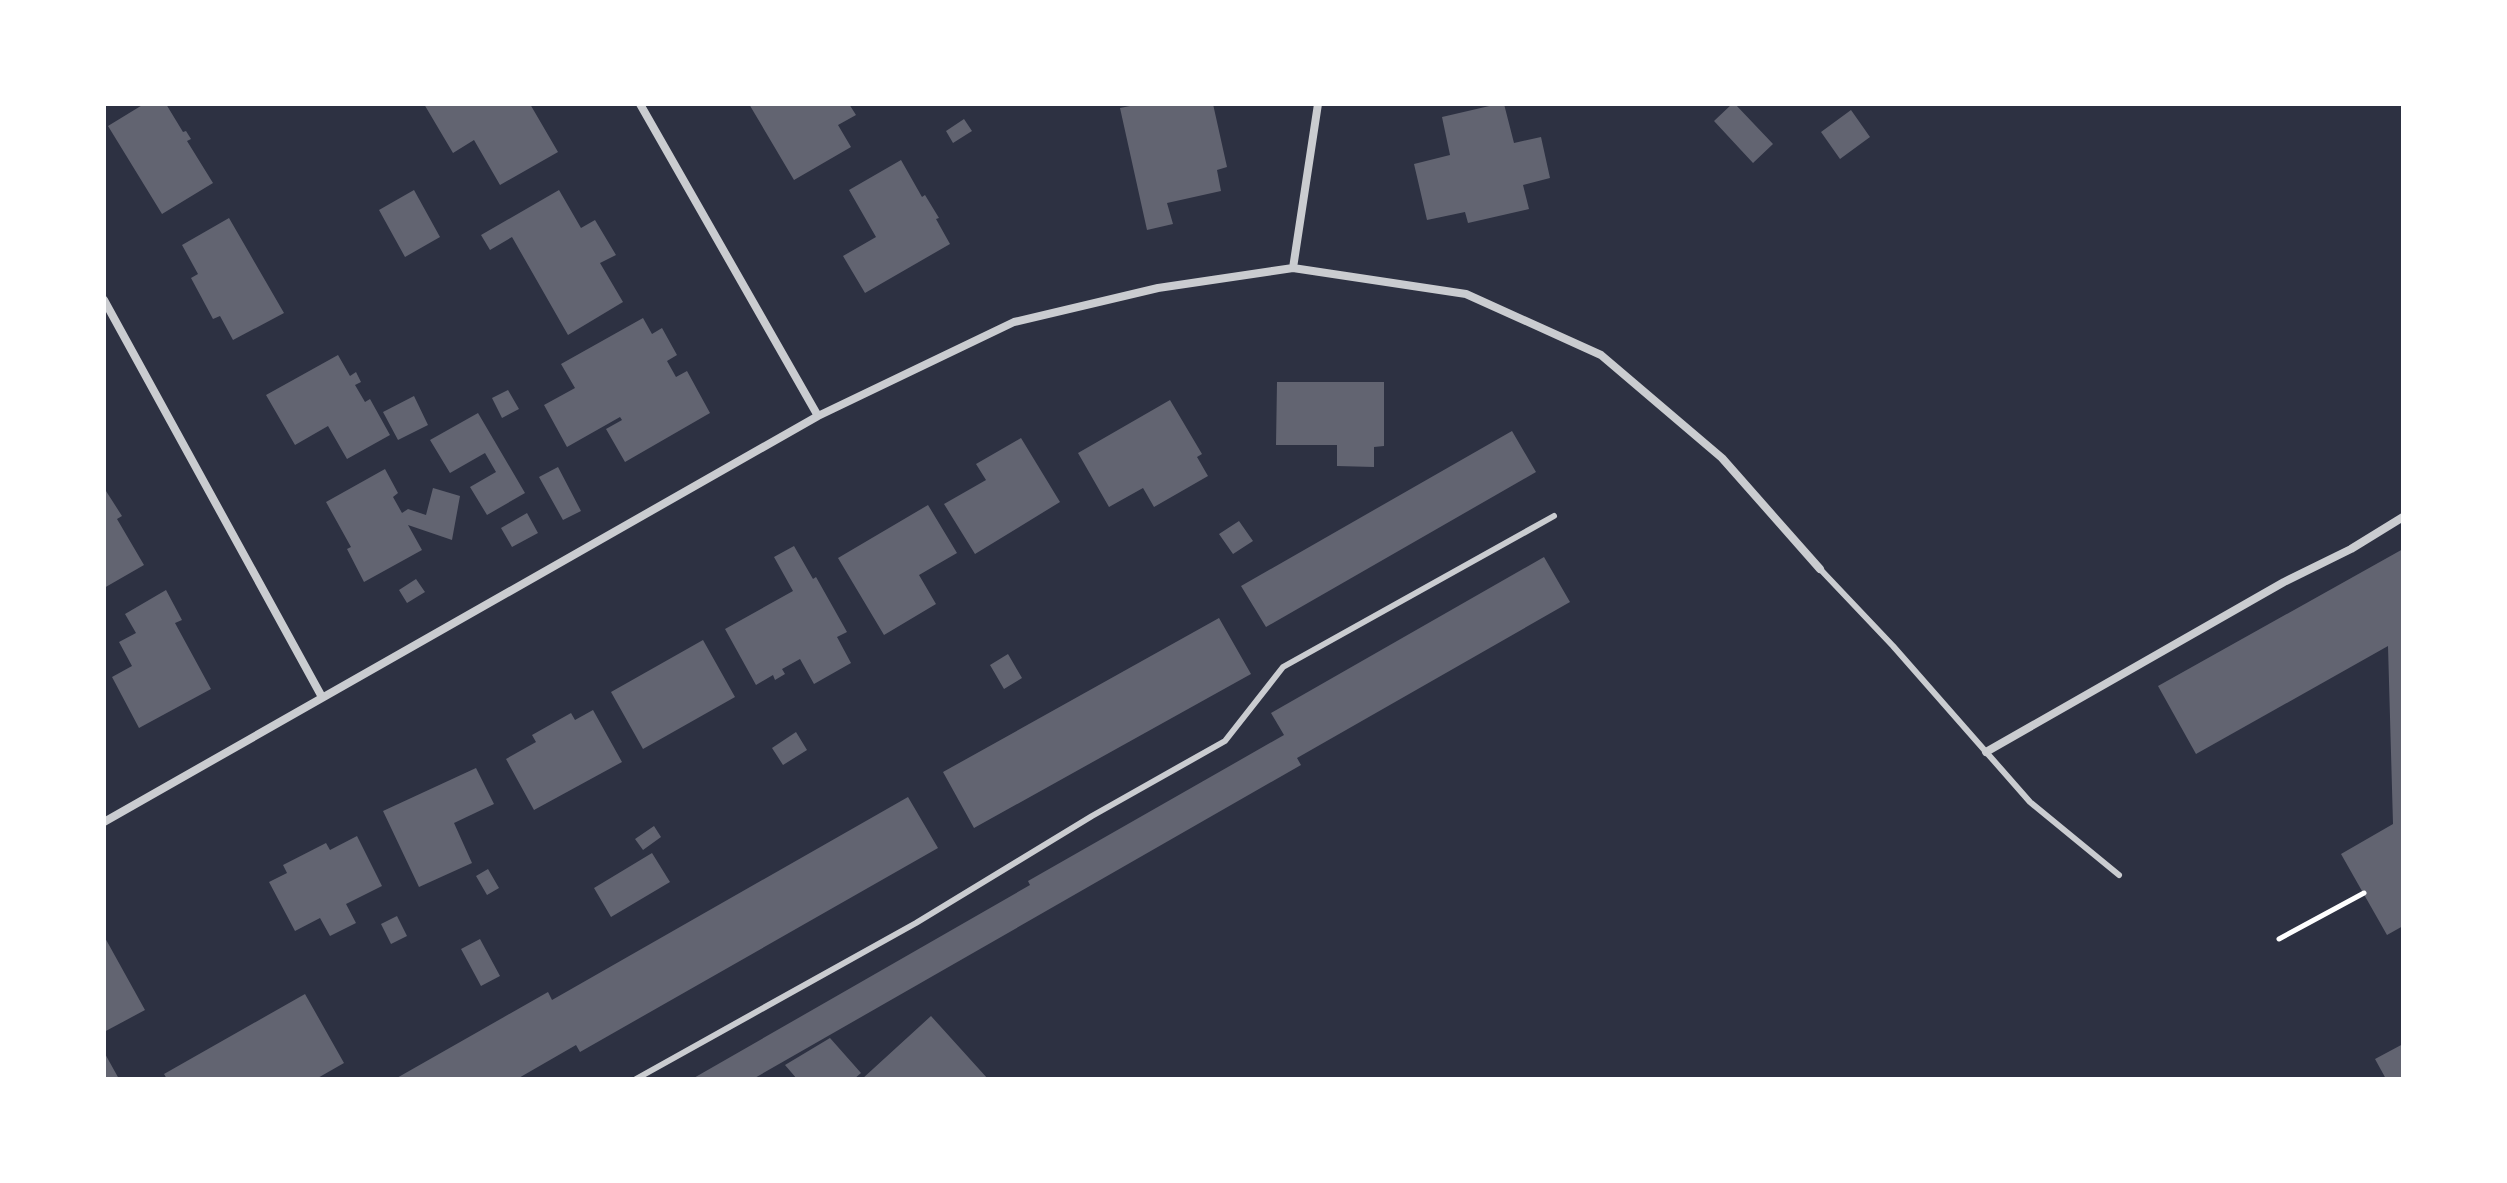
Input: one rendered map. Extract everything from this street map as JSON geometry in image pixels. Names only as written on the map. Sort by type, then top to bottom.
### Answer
[{"type":"street","points":[[640,104],[818,416]]},
{"type":"street","points":[[1293,268],[1318,104]]},
{"type":"street","points":[[104,822],[818,416],[1014,322],[1158,288],[1293,268],[1466,294],[1601,355],[1722,458],[1820,569]]},
{"type":"street","points":[[104,300],[322,697]]},
{"type":"street","points":[[1986,752],[2403,517]]},
{"type":"lane","points":[[636,1079],[916,923],[1092,816],[1225,741],[1283,667],[1554,516]]},
{"type":"lane","points":[[1820,569],[1893,646],[2030,802],[2119,875]]},
{"type":"path","points":[[2279,939],[2364,893]]},
{"type":"building","points":[[144,104],[166,104],[183,132],[186,131],[191,139],[187,141],[213,183],[162,214],[108,126]]},
{"type":"building","points":[[424,104],[530,104],[558,152],[500,185],[474,140],[453,153]]},
{"type":"building","points":[[749,104],[849,104],[856,115],[838,125],[851,147],[794,180]]},
{"type":"building","points":[[1140,104],[1213,104],[1227,167],[1217,170],[1221,191],[1167,203],[1173,224],[1147,230],[1120,108]]},
{"type":"building","points":[[1504,104],[1514,143],[1541,137],[1550,178],[1523,185],[1529,209],[1468,223],[1465,212],[1427,220],[1414,164],[1450,155],[1442,117]]},
{"type":"building","points":[[1732,104],[1773,144],[1753,163],[1714,121]]},
{"type":"building","points":[[1851,110],[1870,137],[1840,159],[1821,132]]},
{"type":"building","points":[[964,119],[972,131],[953,143],[946,131]]},
{"type":"building","points":[[901,160],[922,197],[925,195],[939,218],[936,219],[950,244],[865,293],[843,256],[876,237],[849,190]]},
{"type":"building","points":[[414,190],[440,237],[405,257],[379,210]]},
{"type":"building","points":[[559,190],[581,228],[595,220],[616,255],[600,263],[623,302],[568,335],[512,237],[490,250],[481,235]]},
{"type":"building","points":[[229,218],[284,313],[233,340],[220,316],[213,319],[191,278],[198,274],[182,245]]},
{"type":"building","points":[[643,318],[652,334],[662,328],[677,355],[667,361],[676,377],[687,371],[710,413],[625,462],[606,429],[622,420],[620,417],[567,447],[544,405],[575,388],[561,364]]},
{"type":"building","points":[[338,355],[350,376],[356,372],[361,382],[355,385],[365,402],[370,399],[390,435],[347,459],[328,426],[295,445],[266,395]]},
{"type":"building","points":[[1277,382],[1384,382],[1384,446],[1374,447],[1374,467],[1337,466],[1337,445],[1276,445]]},
{"type":"building","points":[[508,390],[519,409],[502,418],[492,398]]},
{"type":"building","points":[[414,396],[428,425],[398,440],[383,412]]},
{"type":"building","points":[[1170,400],[1202,454],[1197,457],[1208,476],[1154,507],[1143,488],[1109,507],[1078,453]]},
{"type":"building","points":[[478,413],[525,493],[487,515],[470,487],[496,472],[485,453],[450,473],[430,440]]},
{"type":"building","points":[[1512,431],[1536,472],[1266,627],[1241,586]]},
{"type":"building","points":[[1021,438],[1060,502],[975,554],[944,504],[986,480],[976,464]]},
{"type":"building","points":[[558,467],[581,511],[563,520],[539,477]]},
{"type":"building","points":[[385,469],[398,493],[393,497],[402,513],[408,509],[426,515],[433,488],[460,496],[452,540],[408,525],[422,550],[364,582],[347,549],[351,547],[326,502]]},
{"type":"building","points":[[104,492],[122,516],[117,519],[144,565],[104,588]]},
{"type":"building","points":[[928,505],[957,553],[919,575],[936,604],[884,635],[838,558]]},
{"type":"building","points":[[527,513],[538,533],[512,547],[501,528]]},
{"type":"building","points":[[1239,521],[1253,541],[1233,554],[1219,534]]},
{"type":"building","points":[[794,546],[813,579],[816,577],[847,632],[837,637],[851,663],[814,684],[800,659],[782,669],[785,674],[775,680],[773,675],[756,685],[725,629],[793,591],[774,557]]},
{"type":"building","points":[[2403,549],[2403,926],[2387,935],[2341,854],[2393,824],[2388,646],[2196,754],[2158,686]]},
{"type":"building","points":[[1544,557],[1570,602],[1297,758],[1301,765],[753,1079],[692,1079],[1284,735],[1271,713]]},
{"type":"building","points":[[416,579],[425,592],[407,603],[399,590]]},
{"type":"building","points":[[166,590],[182,620],[175,623],[211,689],[139,728],[112,677],[132,666],[119,642],[136,633],[125,614]]},
{"type":"building","points":[[1219,618],[1251,674],[974,828],[943,772]]},
{"type":"building","points":[[703,640],[735,697],[643,749],[611,692]]},
{"type":"building","points":[[1008,654],[1022,678],[1004,689],[990,665]]},
{"type":"building","points":[[593,710],[622,762],[534,810],[506,759],[536,742],[532,735],[571,713],[575,720]]},
{"type":"building","points":[[796,732],[807,750],[783,765],[772,748]]},
{"type":"building","points":[[476,768],[494,804],[454,823],[472,863],[419,887],[383,811]]},
{"type":"building","points":[[908,797],[938,848],[580,1052],[576,1045],[517,1079],[395,1079],[548,992],[552,1000]]},
{"type":"building","points":[[654,826],[661,837],[643,850],[635,839]]},
{"type":"building","points":[[357,836],[382,886],[346,904],[356,923],[330,936],[320,918],[295,931],[269,882],[287,873],[283,865],[326,843],[330,850]]},
{"type":"building","points":[[652,853],[670,882],[611,917],[594,888]]},
{"type":"building","points":[[488,869],[499,888],[487,895],[476,876]]},
{"type":"building","points":[[397,916],[407,936],[391,944],[381,924]]},
{"type":"building","points":[[104,936],[145,1010],[104,1032]]},
{"type":"building","points":[[480,939],[500,976],[481,986],[461,949]]},
{"type":"building","points":[[305,994],[344,1063],[316,1079],[167,1079],[164,1074]]},
{"type":"building","points":[[931,1016],[988,1079],[862,1079]]},
{"type":"building","points":[[830,1038],[861,1073],[854,1079],[797,1079],[785,1065]]},
{"type":"building","points":[[2403,1044],[2403,1079],[2386,1079],[2375,1059]]},
{"type":"building","points":[[104,1052],[119,1079],[104,1079]]}]
